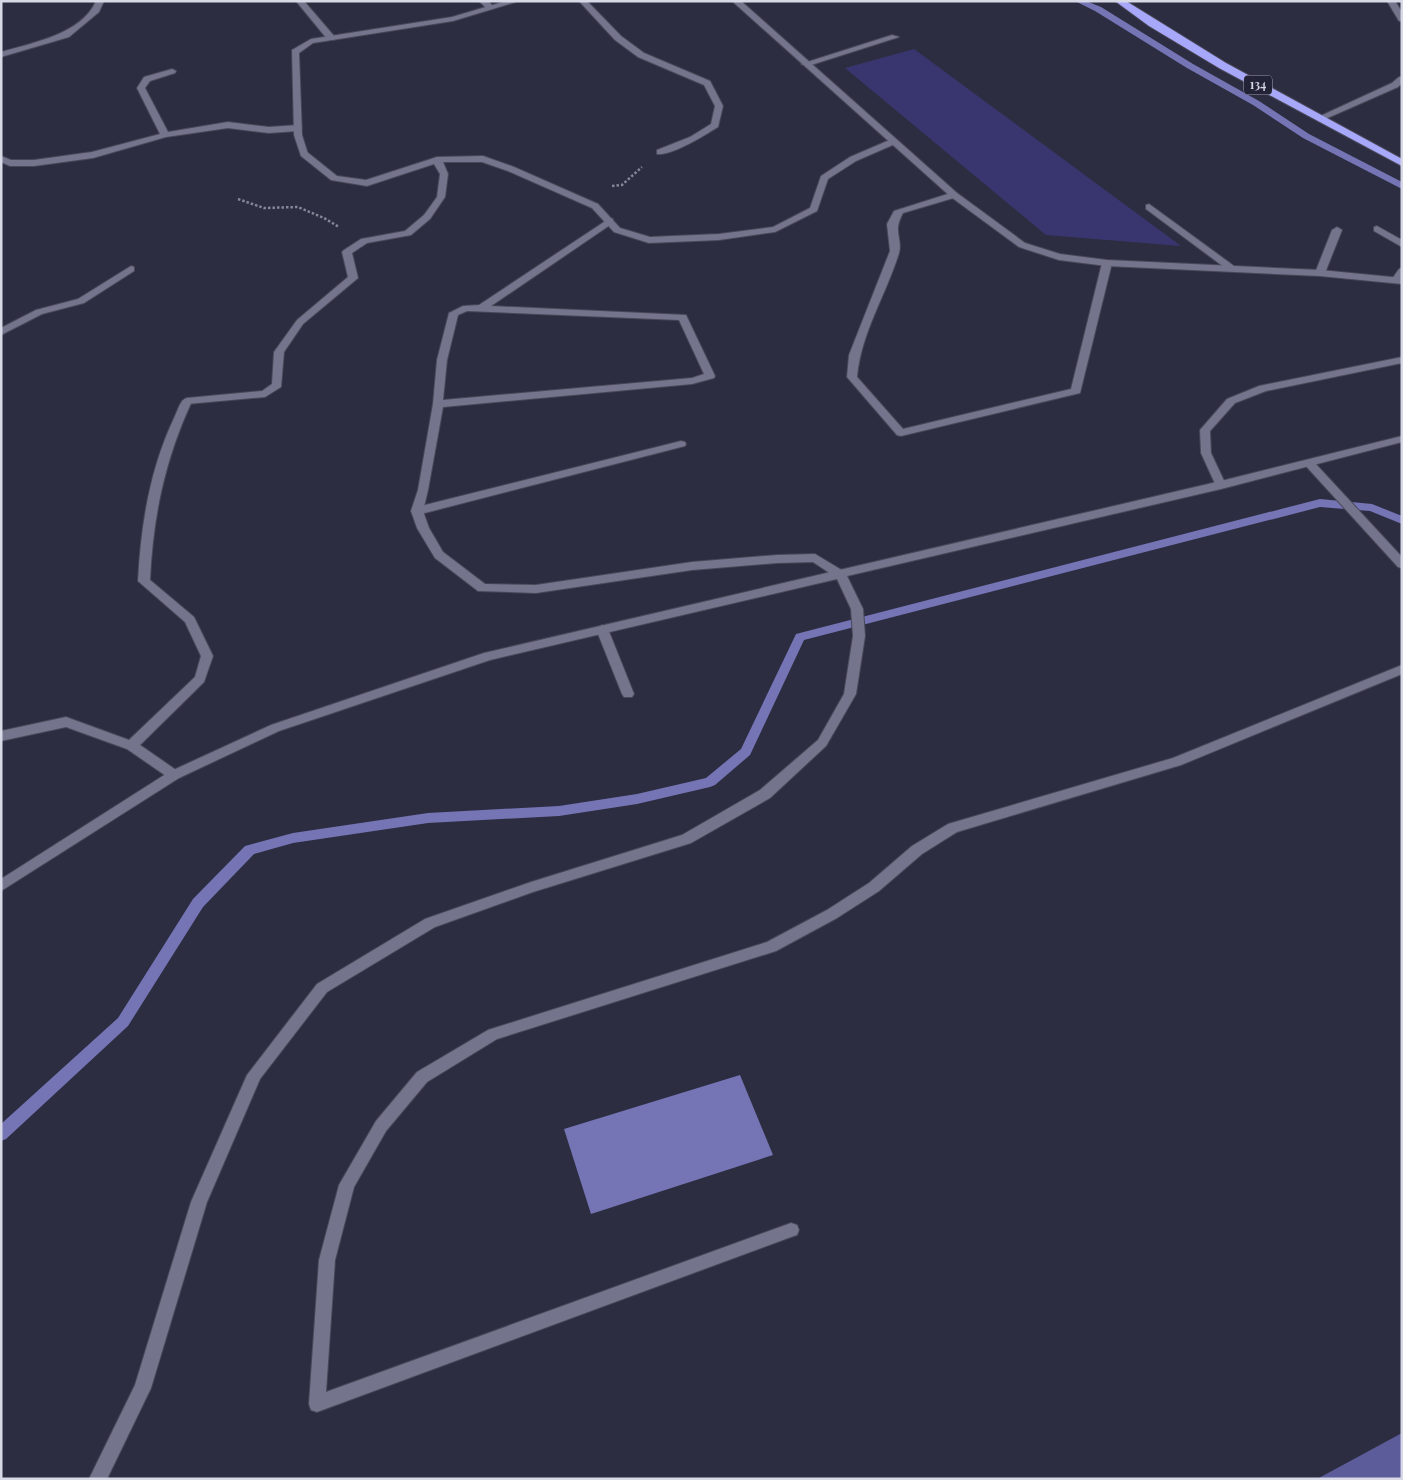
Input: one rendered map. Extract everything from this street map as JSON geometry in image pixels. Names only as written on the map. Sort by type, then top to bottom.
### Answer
[{"type":"highway","name":"134","points":[[1119,1],[1149,22],[1253,83],[1402,163]]},
{"type":"street","points":[[1,54],[66,35],[96,10],[100,1]]},
{"type":"street","points":[[300,1],[330,38]]},
{"type":"street","points":[[483,1],[491,8]]},
{"type":"street","points":[[515,1],[453,19],[311,42],[295,52],[298,135],[304,154],[334,178],[367,183],[437,160],[483,160],[511,169],[595,206],[617,230],[650,240],[719,237],[774,229],[814,209],[824,178],[853,159],[892,142]]},
{"type":"street","points":[[583,1],[618,38],[641,55],[707,83],[719,106],[715,124],[693,139],[660,152]]},
{"type":"street","points":[[736,1],[892,142],[954,195],[1022,245],[1059,257],[1107,263],[1400,277]]},
{"type":"street","points":[[1391,1],[1402,19]]},
{"type":"street","points":[[805,64],[895,37]]},
{"type":"street","points":[[165,135],[141,88],[147,79],[172,71]]},
{"type":"street","points":[[1320,118],[1395,86],[1402,79]]},
{"type":"street","points":[[1,159],[10,163],[34,163],[93,155],[165,135],[228,125],[269,130],[298,128]]},
{"type":"street","points":[[130,746],[200,679],[206,656],[190,620],[144,581],[146,540],[156,479],[171,432],[187,401],[265,394],[277,385],[279,352],[300,322],[353,278],[347,252],[364,241],[408,233],[427,217],[441,197],[444,174],[437,160]]},
{"type":"street","points":[[954,195],[899,211],[892,224],[895,251],[854,356],[852,377],[901,433],[1076,391],[1107,263]]},
{"type":"street","points":[[1150,206],[1232,268]]},
{"type":"street","points":[[481,308],[610,221]]},
{"type":"street","points":[[1377,229],[1402,244]]},
{"type":"street","points":[[1320,273],[1337,230]]},
{"type":"street","points":[[1,332],[39,312],[81,301],[131,269]]},
{"type":"street","points":[[98,1479],[143,1388],[199,1202],[254,1075],[322,988],[430,923],[531,887],[686,839],[766,794],[822,743],[850,694],[859,636],[857,609],[841,575],[815,558],[692,566],[536,589],[482,588],[439,555],[423,528],[417,511],[423,490],[438,404],[442,360],[454,313],[466,308],[481,308],[683,317],[710,376],[692,381],[438,404]]},
{"type":"street","points":[[1221,486],[1206,453],[1205,430],[1231,401],[1263,388],[1402,360]]},
{"type":"street","points":[[1,886],[174,775],[275,728],[488,656],[1221,486],[1402,439]]},
{"type":"street","points":[[417,511],[681,444]]},
{"type":"street","points":[[1309,463],[1402,564]]},
{"type":"street","points":[[602,630],[628,694]]},
{"type":"street","points":[[791,1230],[316,1404],[327,1260],[347,1185],[381,1126],[422,1077],[493,1034],[771,947],[832,914],[874,887],[917,850],[953,828],[1177,762],[1402,669]]},
{"type":"street","points":[[1,736],[66,722],[130,746],[174,775]]},
{"type":"path","points":[[238,199],[264,208],[298,207],[324,218],[364,241]]},
{"type":"shaded area","points":[[914,49],[1181,246],[1046,235],[845,68]]},
{"type":"shaded area","points":[[1402,1433],[1402,1479],[1317,1479]]},
{"type":"water","points":[[740,1075],[773,1155],[591,1214],[564,1129]]},
{"type":"waterway","points":[[1079,1],[1098,9],[1190,66],[1256,103],[1306,136],[1402,186]]},
{"type":"waterway","points":[[1,1134],[123,1022],[198,903],[250,850],[293,838],[428,818],[559,811],[637,799],[710,782],[746,752],[800,637],[1320,503],[1372,508],[1402,520]]}]
